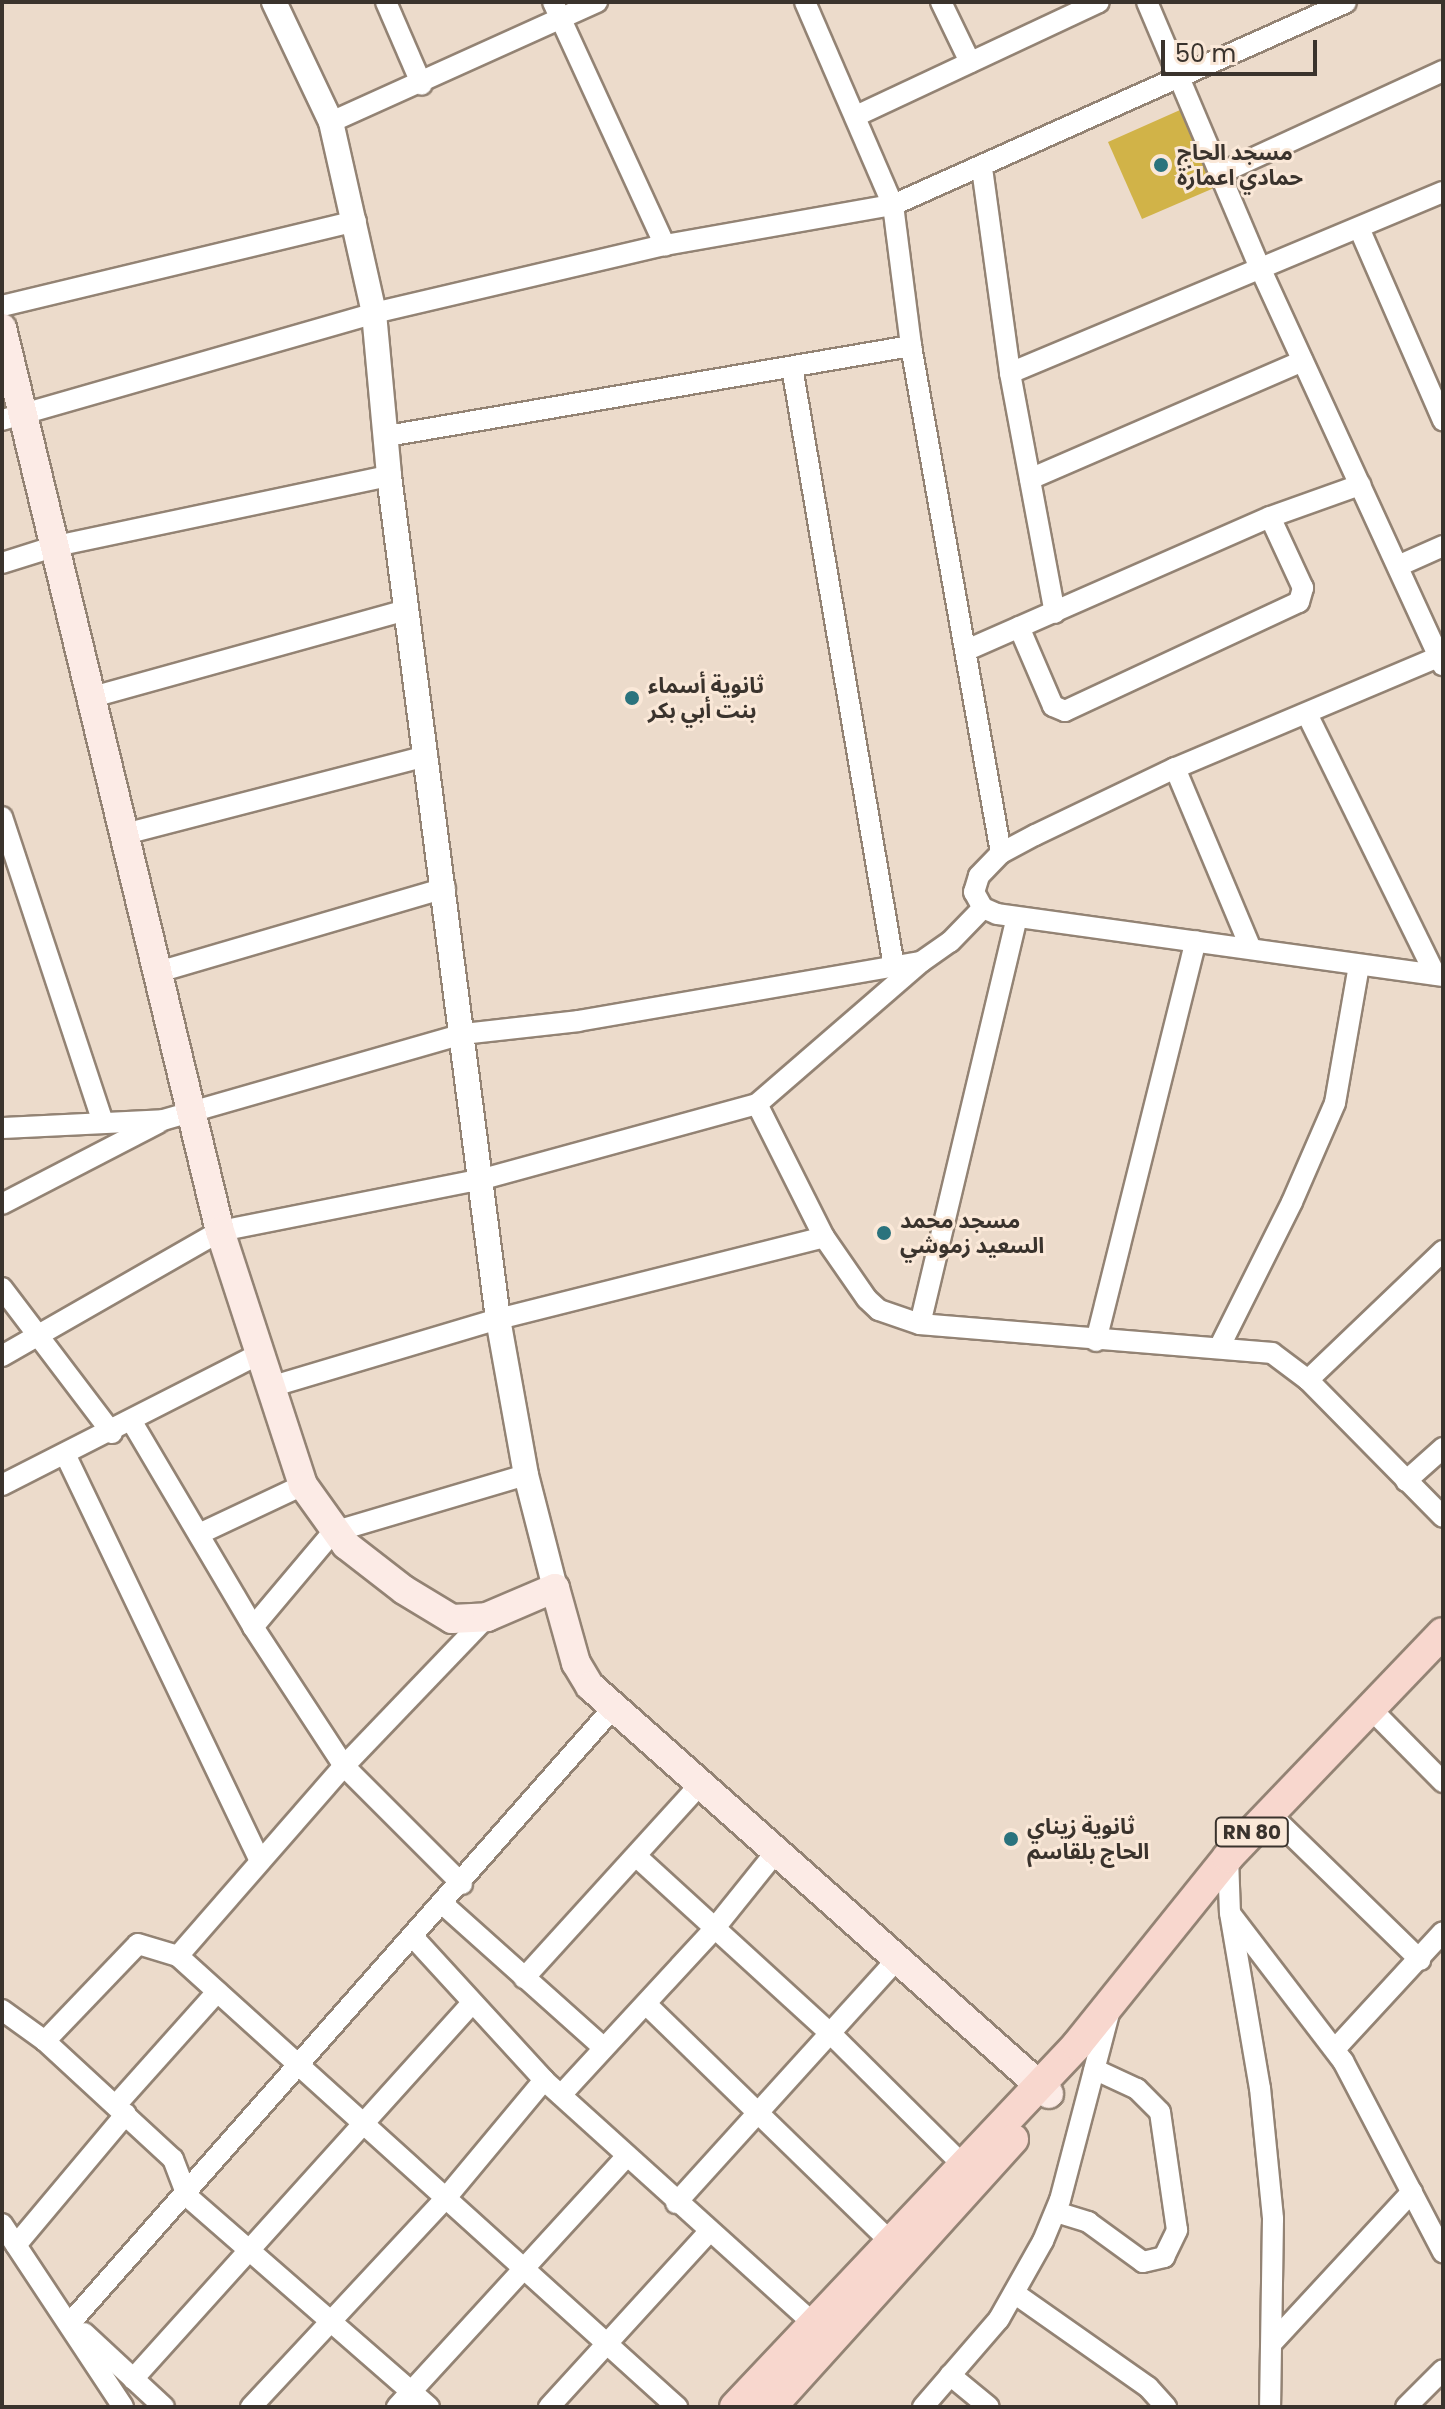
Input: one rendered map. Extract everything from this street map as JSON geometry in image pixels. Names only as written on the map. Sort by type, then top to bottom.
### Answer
[{"type":"main road","points":[[2,328],[12,417],[56,546],[121,835],[158,972],[220,1231],[257,1355],[303,1485],[333,1532],[435,1611],[452,1619],[487,1617],[555,1588],[576,1663],[613,1708],[1043,2089]]},
{"type":"main road","name":"RN 80","points":[[735,2407],[962,2164],[1043,2089],[1086,2057],[1113,1998],[1228,1857],[1368,1706],[1443,1633]]},
{"type":"main road","name":"RN 80","points":[[771,2407],[1043,2089]]},
{"type":"street","points":[[274,2],[331,122],[356,221],[374,313],[389,476],[483,1179],[498,1319],[526,1475],[555,1588]]},
{"type":"street","points":[[386,2],[422,85]]},
{"type":"street","points":[[331,122],[422,85],[557,11],[597,2]]},
{"type":"street","points":[[805,2],[893,205],[911,346],[1001,853]]},
{"type":"street","points":[[941,2],[970,62]]},
{"type":"street","points":[[856,116],[1099,2]]},
{"type":"street","points":[[983,908],[975,886],[1001,853],[1175,768],[1442,659],[1261,270],[1147,2]]},
{"type":"street","points":[[12,417],[374,313],[665,245],[893,205],[1179,81],[1346,2]]},
{"type":"street","points":[[557,11],[665,245]]},
{"type":"street","points":[[1219,174],[1443,71]]},
{"type":"street","points":[[982,168],[1010,373],[1055,613]]},
{"type":"street","points":[[1010,373],[1443,192]]},
{"type":"street","points":[[2,306],[356,221]]},
{"type":"street","points":[[1359,228],[1443,420]]},
{"type":"street","points":[[387,436],[911,346]]},
{"type":"street","points":[[1030,479],[1303,361]]},
{"type":"street","points":[[792,367],[894,967]]},
{"type":"street","points":[[2,563],[56,546],[389,476]]},
{"type":"street","points":[[967,650],[1270,517],[1360,485]]},
{"type":"street","points":[[1019,627],[1053,706],[1065,711],[1299,602],[1303,588],[1270,517]]},
{"type":"street","points":[[1398,566],[1443,546]]},
{"type":"street","points":[[89,698],[406,610]]},
{"type":"street","points":[[1307,714],[1439,975]]},
{"type":"street","points":[[121,835],[427,756]]},
{"type":"street","points":[[1175,768],[1250,946]]},
{"type":"street","points":[[2,817],[103,1122]]},
{"type":"street","points":[[158,972],[445,888]]},
{"type":"street","points":[[983,908],[1017,917],[1250,946],[1439,975]]},
{"type":"street","points":[[2,1356],[220,1231],[483,1179],[757,1104],[921,962],[950,942],[983,908]]},
{"type":"street","points":[[920,1324],[1017,917]]},
{"type":"street","points":[[1096,1341],[1196,941]]},
{"type":"street","points":[[2,1204],[163,1120],[463,1034],[578,1021],[921,962]]},
{"type":"street","points":[[1220,1346],[1299,1188],[1335,1103],[1359,965]]},
{"type":"street","points":[[757,1104],[824,1237],[854,1284],[879,1310],[920,1324],[1096,1341],[1220,1346],[1272,1353],[1308,1380],[1443,1517]]},
{"type":"street","points":[[2,1128],[163,1120]]},
{"type":"street","points":[[270,1387],[498,1319],[824,1237]]},
{"type":"street","points":[[1308,1380],[1443,1251]]},
{"type":"street","points":[[2,1288],[36,1337],[112,1433]]},
{"type":"street","points":[[2,1485],[112,1433],[257,1355]]},
{"type":"street","points":[[132,1422],[253,1627],[344,1766],[462,1884]]},
{"type":"street","points":[[1406,1481],[1443,1448]]},
{"type":"street","points":[[66,1456],[260,1861]]},
{"type":"street","points":[[253,1627],[333,1532],[526,1475]]},
{"type":"street","points":[[199,1534],[303,1485]]},
{"type":"street","points":[[178,1956],[344,1766],[487,1617]]},
{"type":"street","points":[[1368,1706],[1443,1782]]},
{"type":"street","points":[[67,2318],[187,2196],[297,2065],[444,1905],[613,1708]]},
{"type":"street","points":[[524,1978],[699,1786]]},
{"type":"street","points":[[1269,1813],[1420,1960]]},
{"type":"street","points":[[561,2095],[714,1929],[776,1852]]},
{"type":"street","points":[[636,1856],[830,2033],[962,2164]]},
{"type":"street","points":[[1228,1857],[1230,1913],[1266,2142],[1273,2219],[1270,2407]]},
{"type":"street","points":[[444,1905],[603,2047]]},
{"type":"street","points":[[1230,1913],[1335,2049],[1443,2252]]},
{"type":"street","points":[[1335,2049],[1443,1932]]},
{"type":"street","points":[[414,1938],[544,2080],[676,2203],[812,2322]]},
{"type":"street","points":[[45,2041],[138,1944],[178,1956],[520,2270],[677,2407]]},
{"type":"street","points":[[676,2203],[896,1960]]},
{"type":"street","points":[[16,2245],[217,1992]]},
{"type":"street","points":[[133,2379],[472,2003]]},
{"type":"street","points":[[646,2004],[759,2110],[890,2241]]},
{"type":"street","points":[[2,2010],[45,2041],[173,2159],[187,2196],[429,2407]]},
{"type":"street","points":[[923,2407],[1017,2295],[1056,2212],[1086,2057],[1137,2089],[1160,2112],[1177,2230],[1164,2257],[1143,2262],[1088,2222],[1056,2212]]},
{"type":"street","points":[[251,2407],[445,2199],[544,2080]]},
{"type":"street","points":[[397,2407],[626,2157]]},
{"type":"street","points":[[1272,2343],[1412,2192]]},
{"type":"street","points":[[2,2224],[123,2407]]},
{"type":"street","points":[[549,2407],[709,2232]]},
{"type":"street","points":[[1017,2295],[1148,2387],[1166,2407]]},
{"type":"street","points":[[67,2318],[164,2407]]},
{"type":"street","points":[[1406,2407],[1443,2370]]},
{"type":"street","points":[[950,2375],[989,2407]]},
{"type":"building","name":"مسجد الحاج حمادي اعمارة","points":[[1180,110],[1214,188],[1142,219],[1108,142]]},
{"type":"place","name":"مسجد الحاج حمادي اعمارة","points":[[1161,165]]},
{"type":"place","name":"ثانوية أسماء بنت أبي بكر","points":[[632,698]]},
{"type":"place","name":"مسجد محمد السعيد زموشي","points":[[884,1233]]},
{"type":"place","name":"ثانوية زيناي الحاج بلقاسم","points":[[1011,1839]]}]
